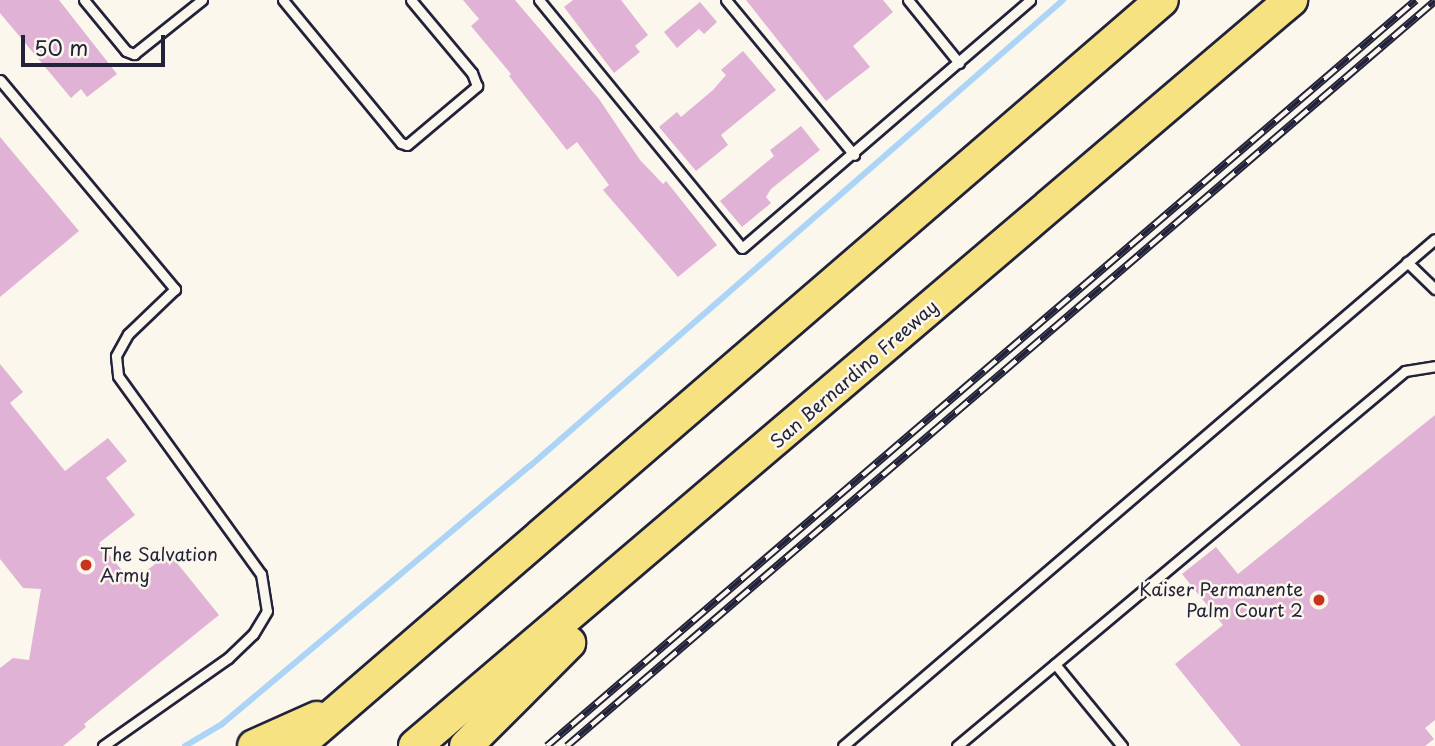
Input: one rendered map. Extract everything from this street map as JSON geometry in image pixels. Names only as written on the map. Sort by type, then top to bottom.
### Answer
[{"type":"highway","points":[[297,746],[1162,0]]},
{"type":"highway","name":"San Bernardino Freeway","points":[[415,746],[1291,0]]},
{"type":"highway","points":[[466,746],[734,477]]},
{"type":"highway","points":[[254,746],[347,705]]},
{"type":"lane","points":[[84,0],[126,51],[134,54],[202,0]]},
{"type":"lane","points":[[284,0],[401,143],[407,145],[477,86],[472,73],[411,0]]},
{"type":"lane","points":[[539,0],[741,248],[854,155],[1030,0]]},
{"type":"lane","points":[[726,0],[854,155]]},
{"type":"lane","points":[[908,0],[959,63]]},
{"type":"lane","points":[[0,80],[175,289],[128,334],[116,356],[118,376],[261,574],[267,611],[253,634],[228,658],[103,746]]},
{"type":"lane","points":[[843,746],[1435,239]]},
{"type":"lane","points":[[1407,262],[1435,289]]},
{"type":"lane","points":[[957,746],[1405,372],[1435,366]]},
{"type":"lane","points":[[1055,664],[1122,746]]},
{"type":"building","points":[[0,0],[59,0],[117,74],[87,97],[81,89],[71,98],[0,13]]},
{"type":"building","points":[[463,0],[515,0],[599,99],[640,160],[663,184],[666,181],[717,245],[678,277],[603,190],[609,185],[577,142],[567,150],[509,76],[511,74],[471,26],[479,19]]},
{"type":"building","points":[[573,0],[621,0],[648,35],[635,46],[640,52],[614,73],[564,7]]},
{"type":"building","points":[[746,0],[883,0],[893,12],[853,46],[870,67],[826,101]]},
{"type":"building","points":[[700,2],[717,22],[704,34],[699,29],[677,48],[664,32]]},
{"type":"building","points":[[743,51],[776,90],[721,135],[728,145],[696,171],[659,127],[677,112],[681,117],[713,90],[726,75],[721,70]]},
{"type":"building","points":[[801,126],[820,150],[771,189],[766,197],[771,203],[742,227],[720,201],[774,156],[770,150]]},
{"type":"building","points":[[0,137],[79,231],[0,297]]},
{"type":"building","points":[[0,364],[23,392],[10,403],[65,471],[108,438],[127,461],[106,478],[135,515],[99,543],[132,582],[169,553],[219,615],[84,724],[86,727],[63,746],[0,746],[0,668],[13,658],[29,660],[41,589],[23,588],[0,559]]},
{"type":"building","name":"Kaiser Permanente Palm Court 2","points":[[1435,415],[1435,720],[1425,728],[1434,739],[1425,746],[1241,746],[1175,664],[1223,625],[1182,574],[1216,547],[1238,574]]},
{"type":"waterway","points":[[185,746],[222,724],[530,466],[1063,0]]},
{"type":"railway","points":[[547,746],[1416,0]]},
{"type":"railway","points":[[567,746],[1435,1]]},
{"type":"place","name":"The Salvation Army","points":[[86,565]]},
{"type":"place","name":"Kaiser Permanente Palm Court 2","points":[[1319,600]]}]
